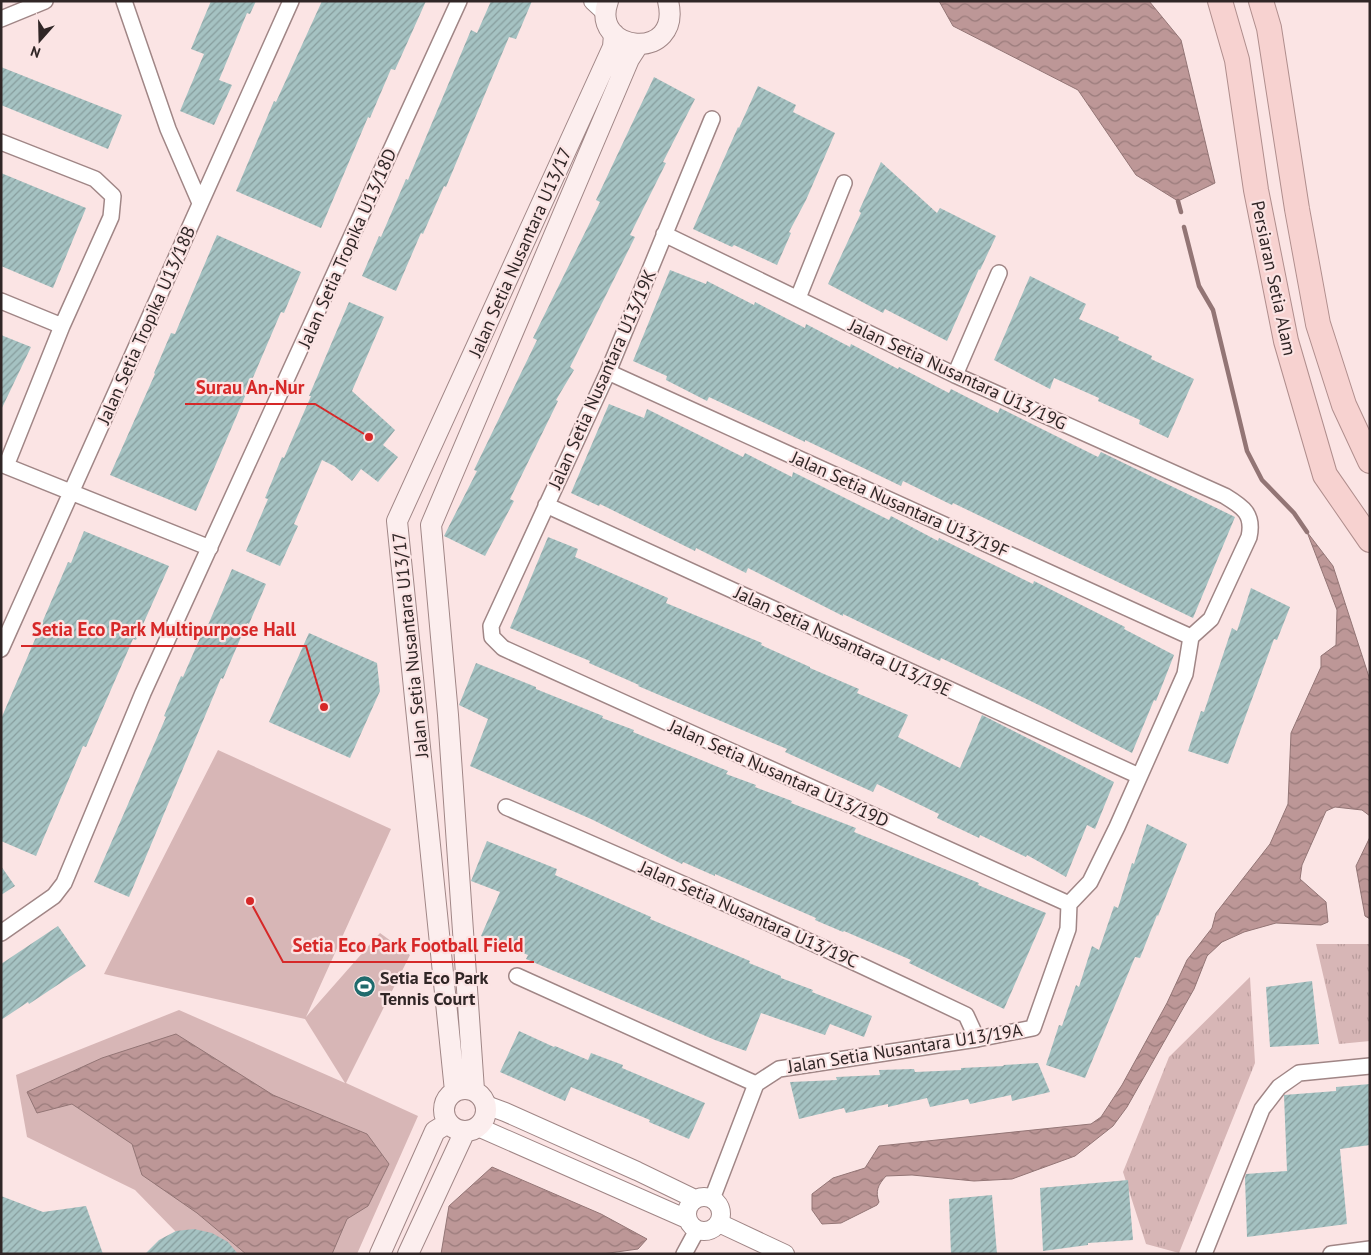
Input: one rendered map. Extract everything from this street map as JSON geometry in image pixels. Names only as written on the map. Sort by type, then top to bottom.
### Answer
[{"type":"highway","name":"Persiaran Setia Alam","points":[[1220,1],[1237,60],[1256,190],[1286,341],[1325,475],[1370,540]]},
{"type":"highway","name":"Persiaran Setia Alam","points":[[1262,1],[1269,28],[1297,209],[1318,324],[1344,405],[1370,461]]},
{"type":"main road","points":[[602,5],[614,34],[621,40],[638,45],[658,39],[665,31],[671,12],[668,1]]},
{"type":"main road","name":"Jalan Setia Nusantara U13/17","points":[[472,1095],[397,521],[613,47],[614,34]]},
{"type":"main road","name":"Jalan Setia Nusantara U13/17","points":[[472,1095],[448,715],[430,525],[625,68],[638,45]]},
{"type":"main road","points":[[380,1254],[435,1131],[464,1127],[486,1115],[472,1095],[448,1096],[444,1105],[444,1114],[464,1127]]},
{"type":"main road","points":[[408,1254],[464,1127]]},
{"type":"street","points":[[1,19],[45,1]]},
{"type":"street","points":[[124,1],[168,128],[200,203]]},
{"type":"street","name":"Jalan Setia Tropika U13/18B","points":[[1,649],[291,1]]},
{"type":"street","name":"Jalan Setia Tropika U13/18D","points":[[1,933],[54,896],[64,883],[143,693],[459,1]]},
{"type":"street","name":"Jalan Setia Nusantara U13/19K","points":[[492,637],[491,626],[608,372],[712,119]]},
{"type":"street","points":[[1,142],[95,179],[113,196],[111,217],[3,465],[210,548]]},
{"type":"street","points":[[798,298],[844,183]]},
{"type":"street","name":"Jalan Setia Nusantara U13/19G","points":[[664,234],[955,375],[1239,504],[1249,515],[1252,527],[1249,537],[1211,619],[1192,636]]},
{"type":"street","points":[[955,375],[999,272]]},
{"type":"street","points":[[1,301],[62,326]]},
{"type":"street","name":"Jalan Setia Nusantara U13/19F","points":[[608,372],[1192,636]]},
{"type":"street","name":"Jalan Setia Nusantara U13/19E","points":[[546,506],[1140,776]]},
{"type":"street","points":[[1070,904],[1090,882],[1140,776],[1184,674],[1192,636]]},
{"type":"street","name":"Jalan Setia Nusantara U13/19D","points":[[492,637],[503,648],[1070,904]]},
{"type":"street","name":"Jalan Setia Nusantara U13/19C","points":[[506,807],[625,858],[862,965],[966,1015],[977,1039]]},
{"type":"street","name":"Jalan Setia Nusantara U13/19A","points":[[756,1084],[779,1069],[977,1039],[1033,1028],[1068,929],[1070,904]]},
{"type":"street","points":[[517,976],[756,1084],[703,1199],[688,1208],[692,1225],[684,1254]]},
{"type":"street","points":[[1204,1254],[1262,1109],[1279,1087],[1299,1073],[1370,1066]]},
{"type":"street","points":[[464,1127],[707,1232],[719,1223],[720,1207],[505,1112],[472,1095]]},
{"type":"street","points":[[719,1223],[785,1254]]},
{"type":"street","points":[[1331,1254],[1370,1249]]},
{"type":"green space","points":[[218,750],[391,829],[306,1017],[380,933],[410,955],[346,1083],[418,1116],[357,1254],[228,1254],[178,1234],[135,1190],[27,1137],[16,1075],[179,1010],[345,1083],[305,1019],[104,974]]},
{"type":"green space","points":[[1316,944],[1370,944],[1370,1041],[1339,1044]]},
{"type":"green space","points":[[1250,977],[1255,1063],[1179,1253],[1146,1244],[1123,1172],[1169,1057]]},
{"type":"water","points":[[939,1],[1149,1],[1181,40],[1215,183],[1178,201],[1136,175],[1078,90],[953,26]]},
{"type":"water","points":[[1307,532],[1333,566],[1370,680],[1370,816],[1362,810],[1335,807],[1326,811],[1302,865],[1300,879],[1326,902],[1328,922],[1321,925],[1276,923],[1244,932],[1222,942],[1207,956],[1194,989],[1127,1107],[1113,1126],[1075,1156],[1012,1179],[974,1181],[912,1175],[886,1176],[878,1188],[879,1202],[877,1205],[841,1223],[822,1224],[812,1210],[812,1194],[833,1178],[865,1168],[879,1146],[1091,1124],[1101,1117],[1122,1085],[1167,1003],[1187,960],[1212,928],[1216,913],[1270,844],[1288,804],[1291,733],[1321,667],[1321,656],[1336,645],[1337,610]]},
{"type":"water","points":[[1370,837],[1370,919],[1365,916],[1356,866]]},
{"type":"water","points":[[176,1034],[273,1095],[367,1134],[389,1164],[368,1206],[347,1219],[332,1254],[246,1254],[197,1213],[142,1175],[132,1144],[72,1104],[37,1113],[27,1092],[102,1058]]},
{"type":"water","points":[[492,1167],[601,1214],[647,1239],[638,1249],[602,1254],[441,1254],[449,1206]]},
{"type":"building","points":[[211,1],[256,1],[250,14],[247,13],[219,80],[232,85],[214,125],[180,111],[204,54],[191,49]]},
{"type":"building","points":[[322,1],[426,1],[395,70],[391,69],[370,118],[368,117],[321,228],[236,191],[274,101],[276,102]]},
{"type":"building","points":[[491,1],[532,1],[516,39],[509,37],[446,187],[444,186],[423,234],[421,233],[396,291],[362,276],[406,179],[408,180],[471,30],[477,33]]},
{"type":"building","points":[[1,67],[122,115],[108,149],[1,105]]},
{"type":"building","points":[[654,77],[695,99],[663,162],[666,163],[630,235],[635,237],[570,367],[574,370],[556,400],[558,401],[510,499],[514,501],[485,556],[444,536],[477,471],[474,470],[537,340],[533,338],[600,202],[596,200]]},
{"type":"building","points":[[758,86],[796,105],[793,112],[835,133],[806,200],[789,232],[791,233],[777,265],[693,229]]},
{"type":"building","points":[[881,162],[937,213],[940,208],[996,236],[947,341],[885,309],[883,313],[828,284],[861,213],[859,211]]},
{"type":"building","points":[[1,173],[86,208],[53,288],[1,266]]},
{"type":"building","points":[[217,235],[301,272],[284,313],[281,312],[196,511],[110,475],[171,333],[175,334]]},
{"type":"building","points":[[670,270],[706,284],[707,281],[754,305],[755,302],[805,328],[806,324],[850,347],[851,344],[898,369],[899,367],[949,393],[951,389],[998,413],[1000,408],[1098,457],[1101,452],[1235,517],[1193,618],[953,503],[952,505],[903,481],[901,486],[709,397],[707,401],[666,380],[667,376],[633,361]]},
{"type":"building","points":[[1030,276],[1086,304],[1079,319],[1119,337],[1118,340],[1152,356],[1151,359],[1194,379],[1168,438],[1139,424],[1140,420],[1098,401],[1099,398],[1054,378],[1050,389],[994,360]]},
{"type":"building","points":[[349,302],[384,317],[352,391],[395,430],[383,445],[398,457],[378,482],[361,469],[352,481],[334,466],[322,460],[294,524],[298,526],[280,566],[246,551],[268,499],[265,498],[311,396],[309,396]]},
{"type":"building","points":[[1,335],[31,347],[1,410]]},
{"type":"building","points":[[609,404],[644,418],[647,409],[743,457],[745,453],[792,477],[793,472],[889,520],[891,516],[938,541],[939,538],[1033,584],[1034,581],[1125,627],[1124,629],[1174,655],[1156,701],[1154,700],[1132,753],[1045,708],[941,658],[940,661],[843,614],[843,616],[748,568],[746,573],[696,548],[695,551],[600,504],[599,506],[571,493]]},
{"type":"building","points":[[84,531],[169,566],[136,640],[133,639],[86,747],[83,746],[36,856],[1,841],[1,719],[68,562],[71,563]]},
{"type":"building","points":[[548,537],[578,549],[575,557],[668,598],[666,603],[762,643],[761,645],[859,689],[857,693],[908,715],[898,737],[960,768],[982,715],[1114,782],[1095,829],[1087,825],[1066,877],[1027,855],[1026,857],[980,835],[979,838],[937,818],[939,814],[877,784],[873,792],[785,752],[787,749],[638,686],[589,663],[590,661],[510,628]]},
{"type":"building","points":[[232,569],[266,584],[223,679],[221,678],[129,897],[94,882],[166,717],[164,716],[181,676],[183,677],[206,624],[208,625]]},
{"type":"building","points":[[1251,588],[1290,607],[1277,640],[1274,639],[1228,764],[1188,751],[1201,711],[1204,712],[1232,628],[1237,631]]},
{"type":"building","points":[[309,633],[377,663],[380,691],[350,758],[269,722]]},
{"type":"building","points":[[476,663],[603,716],[602,718],[634,730],[633,732],[728,771],[726,774],[792,801],[791,803],[856,828],[854,832],[979,883],[978,885],[1046,913],[1004,1009],[909,963],[911,960],[815,920],[816,918],[715,874],[715,876],[683,862],[682,864],[591,819],[470,766],[488,719],[459,705]]},
{"type":"building","points":[[1147,824],[1187,844],[1140,958],[1135,957],[1085,1078],[1046,1065],[1059,1025],[1062,1026],[1076,985],[1079,987],[1092,946],[1099,950],[1114,906],[1118,908]]},
{"type":"building","points":[[487,841],[557,869],[555,875],[651,917],[650,919],[750,961],[749,963],[781,976],[781,978],[813,990],[812,992],[872,1016],[864,1037],[830,1024],[825,1035],[761,1013],[746,1051],[715,1040],[526,959],[528,955],[481,936],[500,892],[471,881]]},
{"type":"building","points":[[1,866],[15,886],[1,895]]},
{"type":"building","points":[[58,926],[86,966],[29,1004],[28,1002],[1,1020],[1,964]]},
{"type":"building","points":[[1312,981],[1319,1044],[1270,1047],[1266,987]]},
{"type":"building","points":[[519,1031],[588,1060],[591,1053],[623,1065],[622,1068],[705,1103],[689,1139],[649,1122],[650,1120],[571,1087],[565,1101],[500,1072]]},
{"type":"building","points":[[1038,1063],[1050,1092],[1012,1101],[1011,1095],[970,1104],[968,1099],[930,1107],[927,1098],[888,1107],[888,1104],[846,1113],[844,1108],[799,1119],[790,1082],[837,1080],[836,1077],[880,1075],[879,1070],[914,1069],[915,1072],[961,1070],[961,1068]]},
{"type":"building","points":[[1370,1084],[1370,1145],[1340,1149],[1347,1224],[1247,1237],[1246,1174],[1287,1171],[1284,1095],[1336,1091],[1336,1087]]},
{"type":"building","points":[[1128,1180],[1133,1240],[1088,1243],[1088,1245],[1043,1251],[1040,1188]]},
{"type":"building","points":[[992,1195],[997,1254],[951,1254],[949,1199]]},
{"type":"building","points":[[1,1196],[43,1212],[86,1206],[103,1254],[1,1254]]},
{"type":"building","points":[[194,1229],[212,1233],[228,1242],[238,1254],[145,1254],[159,1240],[176,1231]]},
{"type":"waterway","points":[[1178,201],[1181,212]]},
{"type":"waterway","points":[[1184,227],[1199,286],[1213,310],[1247,451],[1262,480],[1294,513],[1307,532]]},
{"type":"place","name":"Surau An-Nur","points":[[369,437]]},
{"type":"place","name":"Setia Eco Park Multipurpose Hall","points":[[324,707]]},
{"type":"place","name":"Setia Eco Park Football Field","points":[[250,901]]},
{"type":"place","name":"Setia Eco Park Tennis Court","points":[[364,987]]}]
